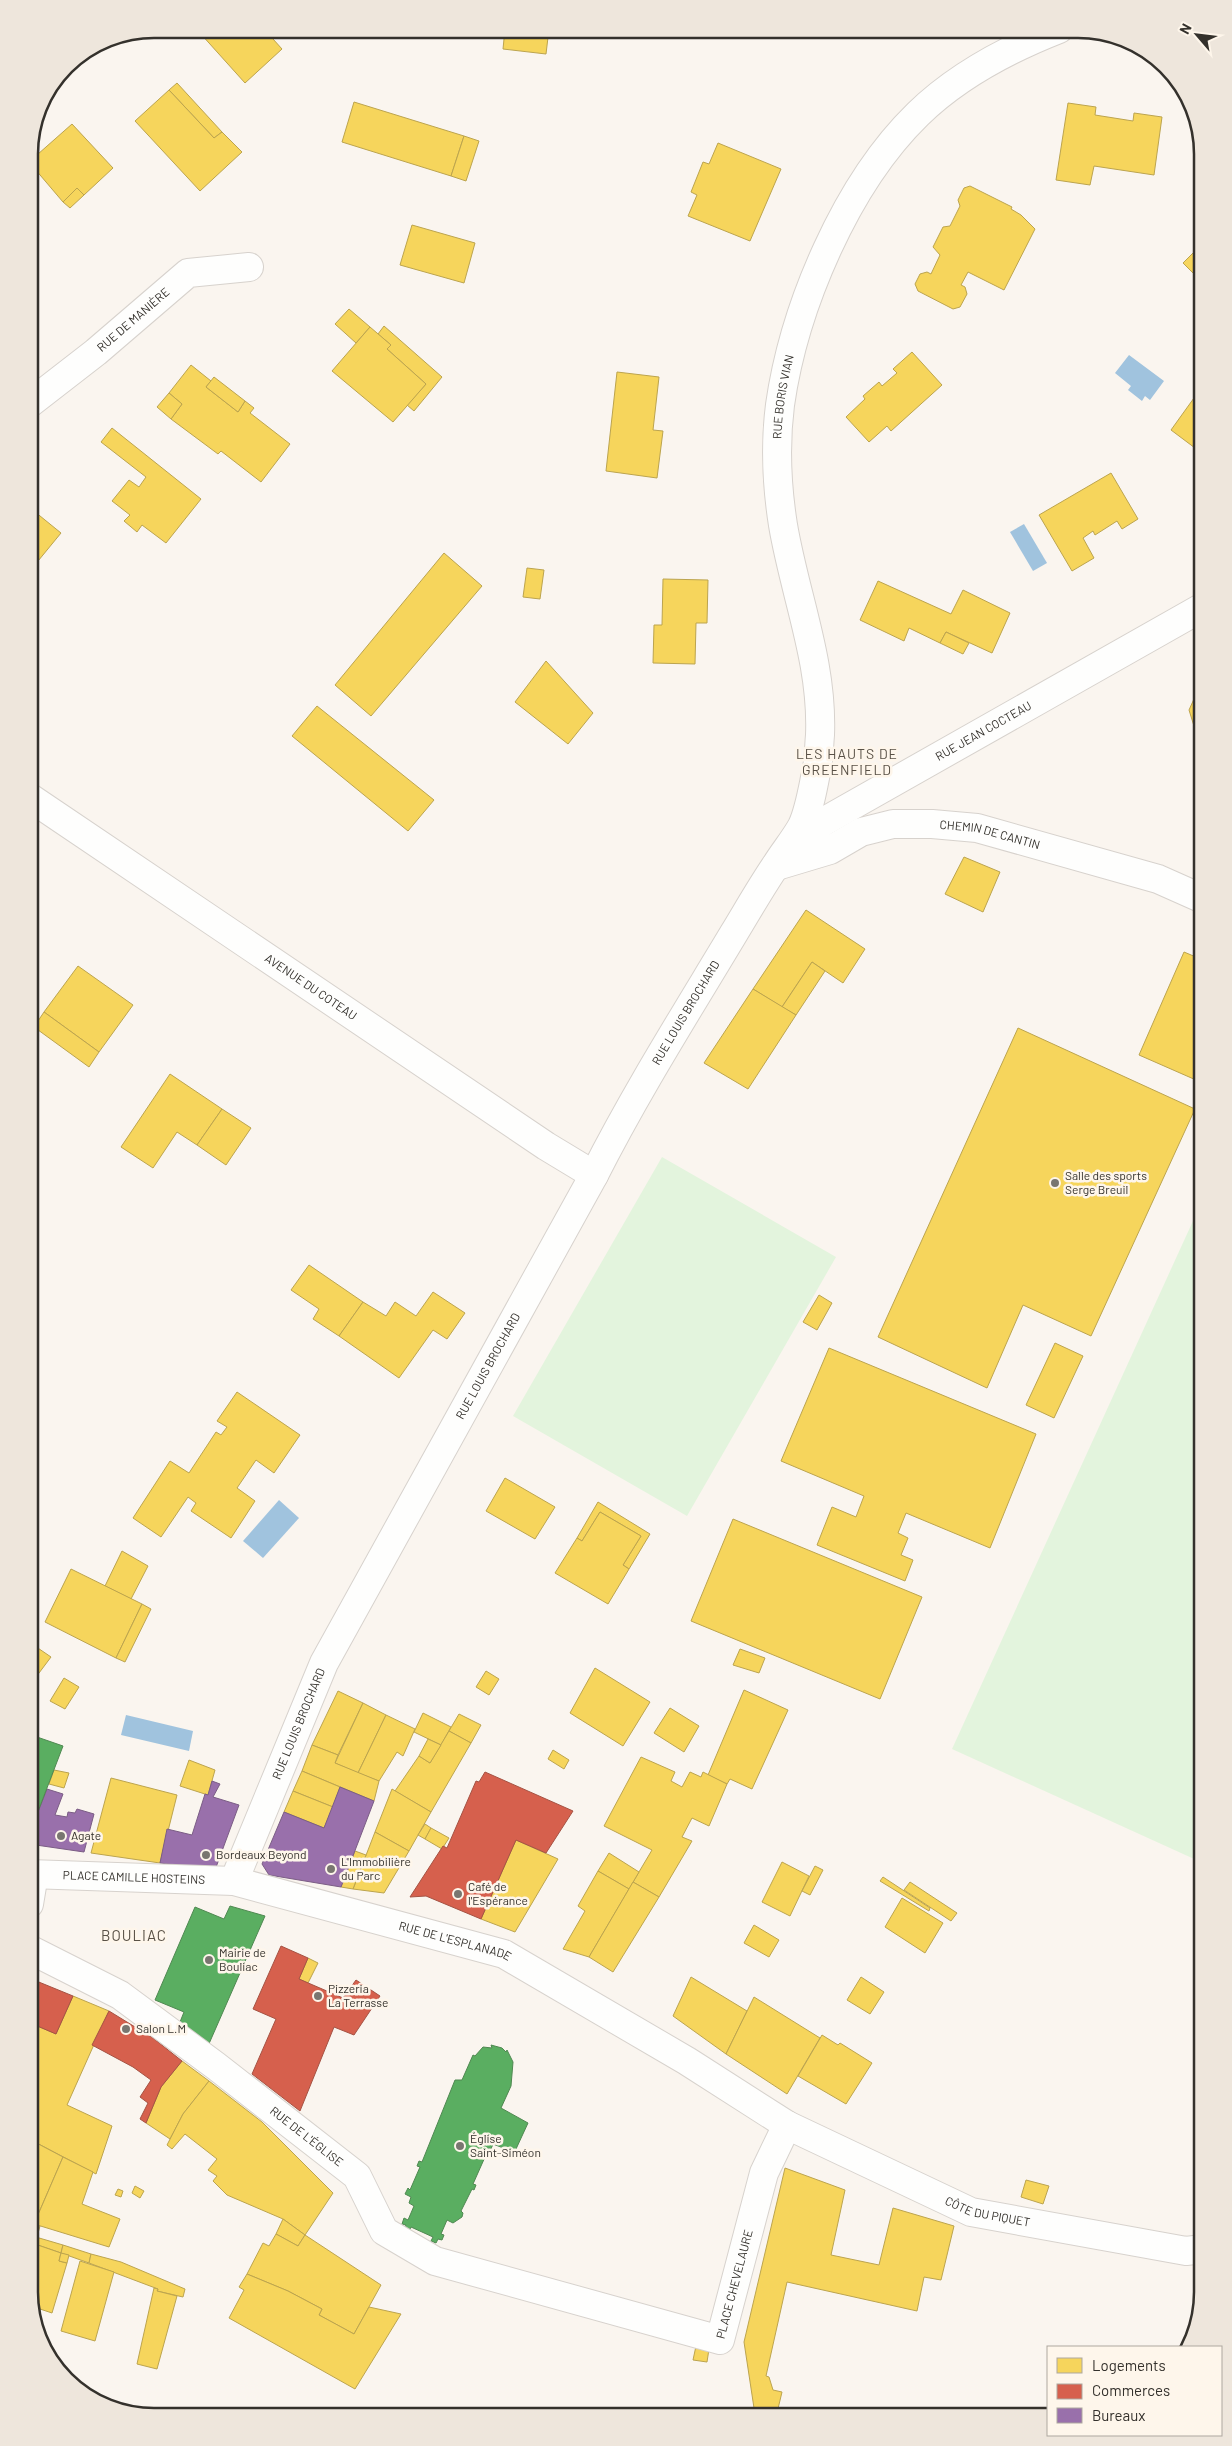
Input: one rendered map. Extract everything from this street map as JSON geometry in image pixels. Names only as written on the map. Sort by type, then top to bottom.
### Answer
[{"type":"street","name":"RUE BORIS VIAN","points":[[774,867],[802,825],[818,763],[821,704],[812,647],[783,525],[777,449],[780,406],[801,319],[824,256],[846,210],[879,159],[918,114],[960,79],[1006,51],[1037,38]]},
{"type":"street","name":"RUE DE MANIÈRE","points":[[38,397],[96,352],[188,273],[250,267]]},
{"type":"street","name":"RUE JEAN COCTEAU","points":[[774,867],[823,822],[1194,612]]},
{"type":"street","name":"AVENUE DU COTEAU","points":[[38,803],[546,1146],[594,1175]]},
{"type":"street","name":"CHEMIN DE CANTIN","points":[[774,867],[830,850],[861,832],[893,824],[932,824],[977,828],[1158,879],[1194,895]]},
{"type":"street","name":"RUE LOUIS BROCHARD","points":[[234,1880],[324,1663],[594,1175],[623,1116],[774,867]]},
{"type":"street","name":"PLACE CAMILLE HOSTEINS","points":[[38,1874],[234,1880]]},
{"type":"street","name":"RUE DE L'ESPLANADE","points":[[234,1880],[504,1954],[657,2044],[787,2125]]},
{"type":"street","name":"RUE DE L'ÉGLISE","points":[[38,1954],[120,1995],[357,2176],[384,2231],[435,2261]]},
{"type":"street","name":"PLACE CHEVELAURE","points":[[435,2261],[720,2340],[764,2173],[787,2125]]},
{"type":"street","name":"CÔTE DU PIQUET","points":[[787,2125],[971,2212],[1186,2251],[1194,2250]]},
{"type":"green space","points":[[662,1157],[836,1257],[687,1516],[513,1416]]},
{"type":"green space","points":[[1194,1219],[1194,1859],[952,1749]]},
{"type":"water","points":[[1129,355],[1164,381],[1150,400],[1145,396],[1142,401],[1128,390],[1131,386],[1115,373]]},
{"type":"water","points":[[1024,524],[1047,563],[1033,571],[1010,532]]},
{"type":"water","points":[[279,1500],[299,1518],[263,1558],[243,1541]]},
{"type":"water","points":[[126,1715],[193,1731],[189,1751],[121,1735]]},
{"type":"building: Logements","points":[[204,38],[272,38],[282,49],[245,83]]},
{"type":"building: Logements","points":[[504,38],[548,38],[546,54],[503,49]]},
{"type":"building: Logements","points":[[177,83],[222,132],[214,138],[169,90]]},
{"type":"building: Logements","points":[[169,90],[214,138],[222,132],[242,152],[200,191],[135,121]]},
{"type":"building: Logements","points":[[354,102],[464,136],[451,176],[342,142]]},
{"type":"building: Logements","points":[[1068,103],[1096,107],[1095,115],[1133,121],[1134,113],[1162,117],[1154,175],[1094,166],[1090,185],[1056,180]]},
{"type":"building: Logements","points":[[72,124],[113,168],[84,195],[77,188],[63,202],[38,173],[38,154]]},
{"type":"building: Logements","points":[[464,136],[479,141],[466,181],[451,176]]},
{"type":"building: Logements","points":[[718,143],[781,169],[750,241],[688,216],[697,195],[691,192],[703,162],[709,164]]},
{"type":"building: Logements","points":[[970,186],[1012,207],[1011,209],[1021,215],[1035,229],[1004,290],[968,272],[961,285],[965,287],[967,294],[960,307],[953,309],[918,291],[915,284],[920,274],[927,272],[931,274],[940,255],[933,247],[943,227],[950,226],[960,206],[958,200],[964,188]]},
{"type":"building: Logements","points":[[77,188],[84,195],[70,208],[63,202]]},
{"type":"building: Logements","points":[[412,225],[475,243],[464,283],[400,265]]},
{"type":"building: Logements","points":[[1194,252],[1194,274],[1183,263]]},
{"type":"building: Logements","points":[[349,309],[370,327],[356,343],[335,324]]},
{"type":"building: Logements","points":[[384,326],[442,377],[414,411],[407,405],[426,384],[387,349],[391,345],[378,334]]},
{"type":"building: Logements","points":[[370,327],[391,345],[387,349],[426,384],[393,422],[332,371]]},
{"type":"building: Logements","points":[[912,352],[942,385],[891,431],[887,426],[869,442],[846,417],[865,399],[863,396],[879,382],[882,386],[897,373],[893,369]]},
{"type":"building: Logements","points":[[191,365],[211,381],[206,387],[238,412],[245,401],[254,408],[250,413],[290,444],[261,482],[221,451],[218,454],[171,419],[182,404],[169,393]]},
{"type":"building: Logements","points":[[617,372],[659,377],[653,430],[663,431],[657,478],[606,471]]},
{"type":"building: Logements","points":[[214,377],[245,401],[238,412],[206,387]]},
{"type":"building: Logements","points":[[169,393],[182,404],[171,419],[157,407]]},
{"type":"building: Logements","points":[[1194,398],[1194,447],[1171,430]]},
{"type":"building: Logements","points":[[112,428],[201,499],[166,543],[142,525],[137,532],[124,521],[130,515],[112,501],[129,480],[139,487],[146,477],[101,442]]},
{"type":"building: Logements","points":[[1111,473],[1138,519],[1122,529],[1117,521],[1095,535],[1093,531],[1083,538],[1094,558],[1072,571],[1039,515]]},
{"type":"building: Logements","points":[[38,514],[61,533],[38,561]]},
{"type":"building: Logements","points":[[444,553],[482,586],[371,716],[335,685]]},
{"type":"building: Logements","points":[[527,568],[544,570],[540,599],[523,597]]},
{"type":"building: Logements","points":[[663,579],[708,580],[707,623],[696,623],[695,664],[653,663],[654,625],[662,625]]},
{"type":"building: Logements","points":[[878,581],[951,614],[963,590],[1010,613],[992,653],[946,632],[940,643],[909,628],[904,641],[860,620]]},
{"type":"building: Logements","points":[[946,632],[969,643],[963,654],[940,643]]},
{"type":"building: Logements","points":[[546,661],[593,713],[568,744],[515,702]]},
{"type":"building: Logements","points":[[1194,699],[1194,726],[1189,710]]},
{"type":"building: Logements","points":[[317,706],[434,800],[408,831],[292,736]]},
{"type":"building: Logements","points":[[964,857],[1000,872],[983,912],[945,894]]},
{"type":"building: Logements","points":[[806,910],[865,949],[843,983],[812,962],[782,1007],[753,989]]},
{"type":"building: Logements","points":[[1184,952],[1194,956],[1194,1079],[1139,1055]]},
{"type":"building: Logements","points":[[812,962],[825,971],[796,1015],[782,1007]]},
{"type":"building: Logements","points":[[78,966],[133,1005],[99,1052],[44,1012]]},
{"type":"building: Logements","points":[[753,989],[796,1015],[748,1089],[704,1063]]},
{"type":"building: Logements","points":[[44,1012],[99,1052],[89,1067],[38,1030],[38,1021]]},
{"type":"building: Logements","name":"Salle des sports Serge Breuil","points":[[1018,1028],[1194,1109],[1091,1336],[1023,1305],[987,1388],[878,1337]]},
{"type":"building: Logements","points":[[170,1074],[222,1109],[197,1145],[177,1132],[153,1168],[121,1147]]},
{"type":"building: Logements","points":[[222,1109],[251,1128],[226,1165],[197,1145]]},
{"type":"building: Logements","points":[[309,1265],[363,1302],[339,1336],[313,1319],[319,1309],[291,1290]]},
{"type":"building: Logements","points":[[433,1292],[465,1313],[447,1339],[433,1330],[399,1378],[339,1336],[363,1302],[386,1316],[395,1302],[416,1316]]},
{"type":"building: Logements","points":[[819,1295],[832,1303],[817,1330],[803,1322]]},
{"type":"building: Logements","points":[[1055,1343],[1083,1356],[1054,1418],[1026,1405]]},
{"type":"building: Logements","points":[[829,1348],[1036,1434],[990,1548],[906,1513],[898,1533],[908,1538],[901,1555],[913,1560],[905,1581],[817,1545],[832,1507],[856,1517],[864,1496],[781,1461]]},
{"type":"building: Logements","points":[[237,1392],[300,1435],[274,1473],[256,1460],[237,1488],[255,1501],[231,1538],[191,1511],[196,1503],[188,1497],[161,1537],[133,1518],[170,1461],[189,1473],[216,1432],[221,1435],[227,1427],[217,1421]]},
{"type":"building: Logements","points":[[505,1478],[555,1507],[535,1539],[486,1511]]},
{"type":"building: Logements","points":[[598,1502],[650,1534],[629,1569],[623,1565],[641,1536],[600,1512],[582,1541],[577,1538]]},
{"type":"building: Logements","points":[[600,1512],[641,1536],[623,1565],[629,1569],[608,1604],[555,1573],[577,1538],[582,1541]]},
{"type":"building: Logements","points":[[733,1519],[922,1597],[880,1699],[691,1621]]},
{"type":"building: Logements","points":[[122,1551],[148,1566],[131,1599],[105,1586]]},
{"type":"building: Logements","points":[[71,1569],[142,1604],[116,1658],[45,1622]]},
{"type":"building: Logements","points":[[142,1604],[151,1609],[125,1662],[116,1658]]},
{"type":"building: Logements","points":[[38,1648],[51,1657],[38,1674]]},
{"type":"building: Logements","points":[[740,1649],[765,1658],[759,1673],[733,1665]]},
{"type":"building: Logements","points":[[595,1668],[650,1702],[623,1746],[570,1713]]},
{"type":"building: Logements","points":[[486,1671],[499,1679],[489,1695],[476,1687]]},
{"type":"building: Logements","points":[[64,1678],[79,1687],[65,1709],[50,1701]]},
{"type":"building: Logements","points":[[744,1690],[788,1710],[752,1789],[730,1779],[727,1784],[708,1775]]},
{"type":"building: Logements","points":[[338,1691],[363,1703],[338,1755],[312,1745]]},
{"type":"building: Logements","points":[[363,1703],[386,1715],[358,1773],[335,1763]]},
{"type":"building: Logements","points":[[670,1708],[699,1726],[684,1752],[654,1733]]},
{"type":"building: Logements","points":[[423,1713],[451,1727],[441,1745],[414,1732]]},
{"type":"building: Logements","points":[[459,1714],[481,1725],[471,1743],[449,1731]]},
{"type":"building: Logements","points":[[386,1715],[415,1729],[403,1756],[397,1752],[379,1781],[358,1773]]},
{"type":"building: Logements","points":[[449,1731],[471,1743],[431,1812],[395,1791],[419,1756],[430,1763]]},
{"type":"building: Logements","points":[[428,1739],[441,1745],[430,1763],[419,1756]]},
{"type":"building: Logements","points":[[312,1745],[338,1755],[335,1763],[379,1781],[374,1801],[302,1771]]},
{"type":"building: Logements","points":[[553,1750],[569,1760],[564,1769],[548,1759]]},
{"type":"building: Logements","points":[[641,1757],[675,1772],[671,1781],[682,1787],[690,1772],[701,1777],[703,1772],[727,1784],[709,1826],[692,1818],[682,1837],[692,1841],[659,1897],[633,1882],[652,1850],[604,1826]]},
{"type":"building: Logements","points":[[189,1760],[215,1770],[208,1795],[180,1786]]},
{"type":"building: Logements","points":[[54,1770],[69,1773],[64,1788],[49,1784]]},
{"type":"building: Logements","points":[[302,1771],[340,1787],[333,1807],[293,1791]]},
{"type":"building: Logements","points":[[111,1778],[177,1795],[160,1863],[91,1853]]},
{"type":"building: Logements","points":[[392,1789],[431,1812],[409,1851],[375,1832]]},
{"type":"building: Logements","points":[[293,1791],[333,1807],[324,1828],[284,1812]]},
{"type":"building: Logements","points":[[425,1824],[431,1828],[425,1839],[418,1835]]},
{"type":"building: Logements","points":[[431,1828],[449,1838],[442,1849],[425,1839]]},
{"type":"building: Logements","points":[[375,1832],[409,1851],[384,1893],[353,1889]]},
{"type":"building: Logements","points":[[516,1840],[558,1859],[515,1932],[481,1919]]},
{"type":"building: Logements","points":[[355,1851],[366,1855],[353,1889],[341,1887]]},
{"type":"building: Logements","points":[[609,1853],[639,1872],[629,1889],[598,1871]]},
{"type":"building: Logements","points":[[782,1862],[809,1876],[790,1916],[762,1902]]},
{"type":"building: Logements","points":[[815,1866],[823,1870],[810,1895],[802,1891]]},
{"type":"building: Logements","points":[[598,1871],[629,1889],[589,1957],[563,1949],[585,1911],[578,1906]]},
{"type":"building: Logements","points":[[883,1877],[930,1908],[929,1911],[880,1881]]},
{"type":"building: Logements","points":[[633,1882],[659,1897],[613,1972],[589,1957]]},
{"type":"building: Logements","points":[[910,1882],[957,1913],[951,1921],[904,1890]]},
{"type":"building: Logements","points":[[902,1898],[943,1923],[925,1953],[885,1927]]},
{"type":"building: Logements","points":[[754,1925],[779,1940],[769,1957],[744,1943]]},
{"type":"building: Logements","points":[[308,1958],[318,1963],[308,1983],[299,1979]]},
{"type":"building: Logements","points":[[691,1977],[747,2011],[726,2054],[673,2016]]},
{"type":"building: Logements","points":[[861,1977],[884,1992],[870,2014],[847,2000]]},
{"type":"building: Logements","points":[[73,1996],[109,2011],[67,2105],[112,2126],[96,2174],[38,2144],[38,2026],[56,2034]]},
{"type":"building: Logements","points":[[754,1997],[820,2038],[787,2094],[726,2054]]},
{"type":"building: Logements","points":[[822,2035],[838,2045],[840,2043],[872,2063],[846,2104],[798,2076]]},
{"type":"building: Logements","points":[[182,2061],[209,2081],[183,2114],[170,2139],[146,2123],[161,2087]]},
{"type":"building: Logements","points":[[209,2081],[262,2122],[333,2193],[305,2235],[283,2219],[227,2195],[213,2181],[217,2176],[208,2170],[217,2159],[185,2134],[172,2149],[167,2145],[183,2114]]},
{"type":"building: Logements","points":[[38,2144],[63,2157],[38,2215]]},
{"type":"building: Logements","points":[[63,2157],[93,2172],[82,2204],[120,2219],[109,2247],[38,2225],[38,2215]]},
{"type":"building: Logements","points":[[785,2168],[845,2190],[831,2255],[879,2265],[893,2208],[954,2226],[941,2280],[924,2277],[917,2311],[787,2282],[766,2376],[769,2377],[773,2390],[782,2392],[778,2408],[754,2408],[744,2342]]},
{"type":"building: Logements","points":[[1026,2180],[1049,2186],[1043,2204],[1021,2197]]},
{"type":"building: Logements","points":[[135,2186],[144,2191],[140,2198],[132,2193]]},
{"type":"building: Logements","points":[[118,2189],[123,2191],[121,2197],[115,2195]]},
{"type":"building: Logements","points":[[283,2219],[305,2235],[298,2246],[276,2234]]},
{"type":"building: Logements","points":[[276,2234],[298,2246],[305,2235],[381,2285],[354,2334],[319,2315],[322,2309],[288,2291],[247,2274],[263,2243],[269,2246]]},
{"type":"building: Logements","points":[[38,2238],[63,2245],[61,2253],[38,2245]]},
{"type":"building: Logements","points":[[38,2245],[61,2253],[59,2261],[67,2263],[52,2313],[38,2308]]},
{"type":"building: Logements","points":[[63,2245],[91,2254],[89,2263],[61,2253]]},
{"type":"building: Logements","points":[[61,2253],[69,2255],[67,2263],[59,2261]]},
{"type":"building: Logements","points":[[91,2254],[121,2262],[185,2289],[183,2297],[157,2291],[158,2289],[89,2263]]},
{"type":"building: Logements","points":[[80,2261],[114,2272],[95,2341],[61,2331]]},
{"type":"building: Logements","points":[[247,2274],[288,2291],[322,2309],[319,2315],[354,2334],[369,2307],[401,2314],[355,2389],[229,2318],[244,2290],[239,2287]]},
{"type":"building: Logements","points":[[154,2288],[158,2289],[157,2291],[177,2296],[157,2369],[137,2364]]},
{"type":"building: Logements","points":[[696,2346],[709,2349],[707,2362],[693,2360]]},
{"type":"building: Commerces","points":[[485,1772],[573,1811],[546,1853],[516,1840],[481,1919],[426,1896],[410,1897],[443,1846],[447,1848],[476,1781],[479,1782]]},
{"type":"building: Commerces","points":[[281,1946],[308,1958],[299,1979],[343,1998],[356,1980],[380,1996],[354,2035],[334,2027],[300,2111],[252,2074],[276,2019],[253,2009]]},
{"type":"building: Commerces","points":[[38,1982],[73,1996],[56,2034],[38,2026]]},
{"type":"building: Commerces","points":[[109,2011],[153,2038],[182,2061],[161,2087],[146,2123],[140,2119],[148,2103],[140,2097],[151,2080],[133,2067],[92,2045]]},
{"type":"building: Bureaux","points":[[212,1781],[220,1784],[213,1797],[239,1805],[215,1870],[160,1863],[167,1829],[192,1835],[205,1794],[208,1795]]},
{"type":"building: Bureaux","points":[[340,1787],[374,1801],[341,1887],[269,1875],[262,1864],[284,1812],[324,1828]]},
{"type":"building: Bureaux","points":[[47,1789],[63,1794],[55,1815],[67,1817],[68,1812],[75,1813],[77,1809],[94,1814],[84,1852],[38,1845],[38,1812]]},
{"type":"building: Public","points":[[38,1737],[63,1746],[38,1811]]},
{"type":"building: Public","name":"Mairie de Bouliac","points":[[230,1906],[265,1916],[208,2046],[178,2027],[184,2012],[155,2000],[195,1907],[224,1919]]},
{"type":"building: Public","name":"Église Saint-Siméon","points":[[491,2045],[502,2048],[506,2052],[507,2050],[513,2062],[511,2086],[501,2108],[528,2123],[516,2149],[517,2153],[511,2155],[511,2151],[493,2144],[491,2149],[489,2148],[473,2184],[476,2185],[474,2190],[472,2189],[461,2211],[463,2213],[462,2217],[453,2223],[447,2220],[441,2234],[444,2235],[442,2240],[438,2239],[436,2243],[431,2241],[433,2237],[411,2227],[409,2231],[404,2229],[406,2225],[402,2224],[404,2218],[408,2220],[414,2206],[409,2203],[411,2197],[405,2194],[408,2188],[410,2190],[420,2167],[417,2166],[419,2161],[422,2162],[455,2080],[462,2080],[473,2055],[475,2056],[483,2047],[492,2048]]},
{"type":"place","name":"Salle des sports Serge Breuil","points":[[1055,1183]]},
{"type":"place","name":"Agate","points":[[61,1836]]},
{"type":"place","name":"Bordeaux Beyond","points":[[206,1855]]},
{"type":"place","name":"L'Immobilière du Parc","points":[[331,1869]]},
{"type":"place","name":"Café de l'Espérance","points":[[458,1894]]},
{"type":"place","name":"Mairie de Bouliac","points":[[209,1960]]},
{"type":"place","name":"Pizzeria La Terrasse","points":[[318,1996]]},
{"type":"place","name":"Salon L.M","points":[[126,2029]]},
{"type":"place","name":"Église Saint-Siméon","points":[[460,2146]]},
{"type":"district","name":"LES HAUTS DE GREENFIELD","points":[[847,762]]},
{"type":"district","name":"BOULIAC","points":[[134,1936]]}]
